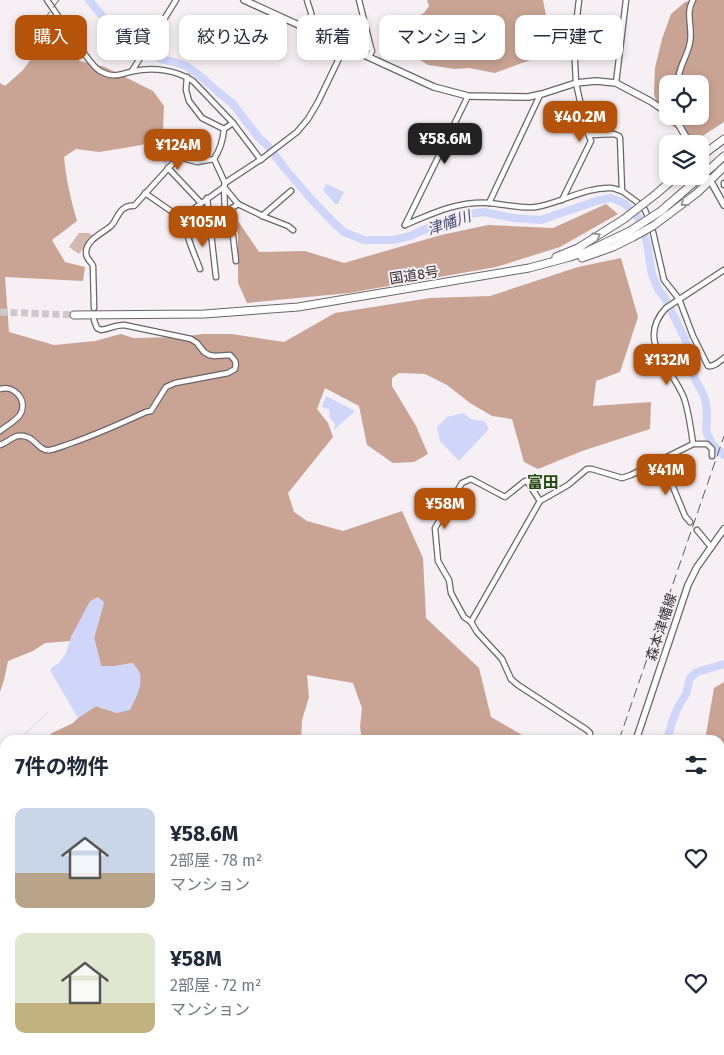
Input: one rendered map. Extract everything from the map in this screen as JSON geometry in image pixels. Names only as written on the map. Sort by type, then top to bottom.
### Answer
[{"type":"highway","points":[[709,150],[724,139]]},
{"type":"highway","name":"国道8号","points":[[74,315],[204,314],[271,310],[529,268],[588,251],[631,234],[661,211],[724,156]]},
{"type":"highway","points":[[631,234],[653,226],[696,193],[724,168]]},
{"type":"highway","points":[[503,273],[542,262],[578,248],[624,219],[666,185]]},
{"type":"main road","points":[[244,0],[257,3],[297,23]]},
{"type":"main road","points":[[369,57],[434,87],[468,96],[528,97],[576,83],[596,81],[616,83],[659,106]]},
{"type":"main road","points":[[679,126],[684,135]]},
{"type":"main road","points":[[709,177],[724,205]]},
{"type":"main road","name":"森本津幡線","points":[[638,735],[688,585],[697,567],[724,529]]},
{"type":"street","points":[[47,0],[99,71],[117,76],[132,71],[151,69],[165,70],[187,77],[233,123],[262,159]]},
{"type":"street","points":[[132,71],[176,0]]},
{"type":"street","points":[[307,0],[312,15]]},
{"type":"street","points":[[359,0],[363,15]]},
{"type":"street","points":[[562,200],[592,141],[586,128],[576,83],[574,42],[579,0]]},
{"type":"street","points":[[616,83],[626,0]]},
{"type":"street","points":[[679,75],[690,45],[689,13],[693,0]]},
{"type":"street","points":[[369,40],[372,51],[369,57]]},
{"type":"street","points":[[181,218],[297,132],[308,119],[318,102],[338,60]]},
{"type":"street","points":[[187,77],[186,90],[189,101],[202,118],[224,129]]},
{"type":"street","points":[[489,203],[540,95]]},
{"type":"street","points":[[468,96],[405,226],[456,205],[471,202],[534,207],[594,190],[611,188],[622,191],[645,210],[653,232],[664,280],[679,299],[693,336],[708,366],[715,365],[724,358]]},
{"type":"street","points":[[94,308],[94,272],[92,262],[86,256],[90,242],[111,226],[124,208],[130,205],[134,206],[175,161],[183,158],[197,162],[214,159],[220,150],[224,129],[233,123]]},
{"type":"street","points":[[590,135],[614,134],[619,136],[622,191]]},
{"type":"street","points":[[214,159],[224,185],[238,204],[293,230]]},
{"type":"street","points":[[168,168],[201,203]]},
{"type":"street","points":[[224,185],[225,213],[233,236],[236,261]]},
{"type":"street","points":[[262,216],[291,191]]},
{"type":"street","points":[[145,193],[185,220],[186,231],[200,269]]},
{"type":"street","points":[[207,198],[216,277]]},
{"type":"street","points":[[181,218],[225,213],[238,204]]},
{"type":"street","points":[[693,444],[684,398],[655,346],[654,327],[660,315],[674,303],[724,270]]},
{"type":"street","points":[[0,445],[14,437],[22,436],[30,437],[43,450],[49,451],[151,411],[166,388],[175,383],[228,373],[235,369],[237,364],[236,360],[230,355],[209,355],[191,339],[124,325],[101,330],[97,328],[94,320]]},
{"type":"street","points":[[0,389],[10,389],[18,393],[22,402],[19,416],[0,431]]},
{"type":"street","points":[[471,622],[540,500],[568,485],[587,469],[622,478],[693,444],[707,444],[712,449],[712,456]]},
{"type":"street","points":[[662,460],[685,516],[690,522]]},
{"type":"street","points":[[540,500],[528,481],[524,481],[505,497],[471,479],[462,484],[435,528],[438,562],[449,580],[451,593],[464,617],[471,622],[477,632],[502,659],[511,679],[587,730],[590,735]]},
{"type":"street","points":[[697,530],[711,547]]},
{"type":"shaded area","points":[[427,0],[543,0],[546,15],[515,15],[515,60],[530,60],[495,73],[469,68],[455,69],[428,65],[420,60],[505,60],[505,15],[420,15],[429,6]]},
{"type":"shaded area","points":[[693,0],[724,0],[724,122],[704,135],[686,135],[671,125],[709,125],[709,75],[659,75],[659,110],[654,94],[655,68],[662,39],[671,14],[685,2]]},
{"type":"shaded area","points":[[30,60],[79,60],[105,67],[153,91],[164,106],[163,130],[142,145],[99,152],[76,149],[64,157],[77,221],[52,240],[65,262],[85,267],[83,281],[5,277],[9,332],[54,345],[95,341],[121,334],[133,338],[232,334],[284,342],[335,313],[430,298],[490,296],[578,267],[621,258],[638,317],[620,372],[596,381],[593,406],[651,402],[650,429],[582,451],[538,469],[524,462],[512,419],[492,416],[470,403],[447,385],[425,374],[399,373],[392,378],[392,386],[416,426],[428,454],[414,462],[393,463],[367,445],[359,406],[325,388],[317,409],[328,423],[333,437],[288,493],[294,512],[307,521],[343,531],[402,511],[423,558],[426,618],[479,668],[491,717],[522,735],[361,735],[362,708],[353,683],[307,675],[309,697],[302,720],[301,735],[50,735],[73,723],[96,706],[117,713],[133,663],[101,666],[94,638],[104,602],[72,635],[70,641],[45,643],[33,651],[8,661],[0,692],[0,83],[5,86],[23,70]]},
{"type":"shaded area","points":[[606,204],[618,214],[560,247],[496,267],[349,293],[247,303],[238,283],[238,221],[259,252],[305,251],[344,263],[441,235],[488,225],[553,228]]},
{"type":"shaded area","points":[[79,233],[89,233],[93,236],[79,254],[69,247]]},
{"type":"shaded area","points":[[724,682],[724,735],[706,735],[714,688]]},
{"type":"water","points":[[168,148],[179,150],[182,155],[165,165],[157,151]]},
{"type":"water","points":[[326,184],[344,192],[338,204],[335,204],[323,190]]},
{"type":"water","points":[[326,396],[355,411],[334,430],[335,424],[330,418],[329,409],[322,407]]},
{"type":"water","points":[[463,413],[471,419],[484,421],[489,429],[459,461],[440,441],[437,427],[447,417]]},
{"type":"water","points":[[98,597],[104,602],[94,638],[101,666],[133,663],[141,679],[138,693],[130,710],[117,713],[96,706],[78,718],[51,672],[51,668],[59,663],[66,653],[72,635],[90,601]]},
{"type":"waterway","name":"津幡川","points":[[89,0],[121,39],[161,59],[186,66],[232,103],[287,171],[333,222],[344,232],[364,240],[393,240],[410,236],[437,224],[469,214],[484,212],[513,218],[541,220],[596,201],[611,198],[624,203],[638,217],[647,243],[652,274],[685,339],[695,379],[706,404],[706,431],[712,444],[724,455]]},
{"type":"waterway","name":"津幡川","points":[[668,735],[678,707],[686,694],[690,678],[697,672],[724,664]]},
{"type":"waterway","points":[[24,735],[47,713]]},
{"type":"tunnel","points":[[0,312],[74,315]]},
{"type":"railway","points":[[47,15],[59,0]]},
{"type":"railway","points":[[621,735],[724,436]]},
{"type":"district","name":"富田","points":[[543,482]]}]
